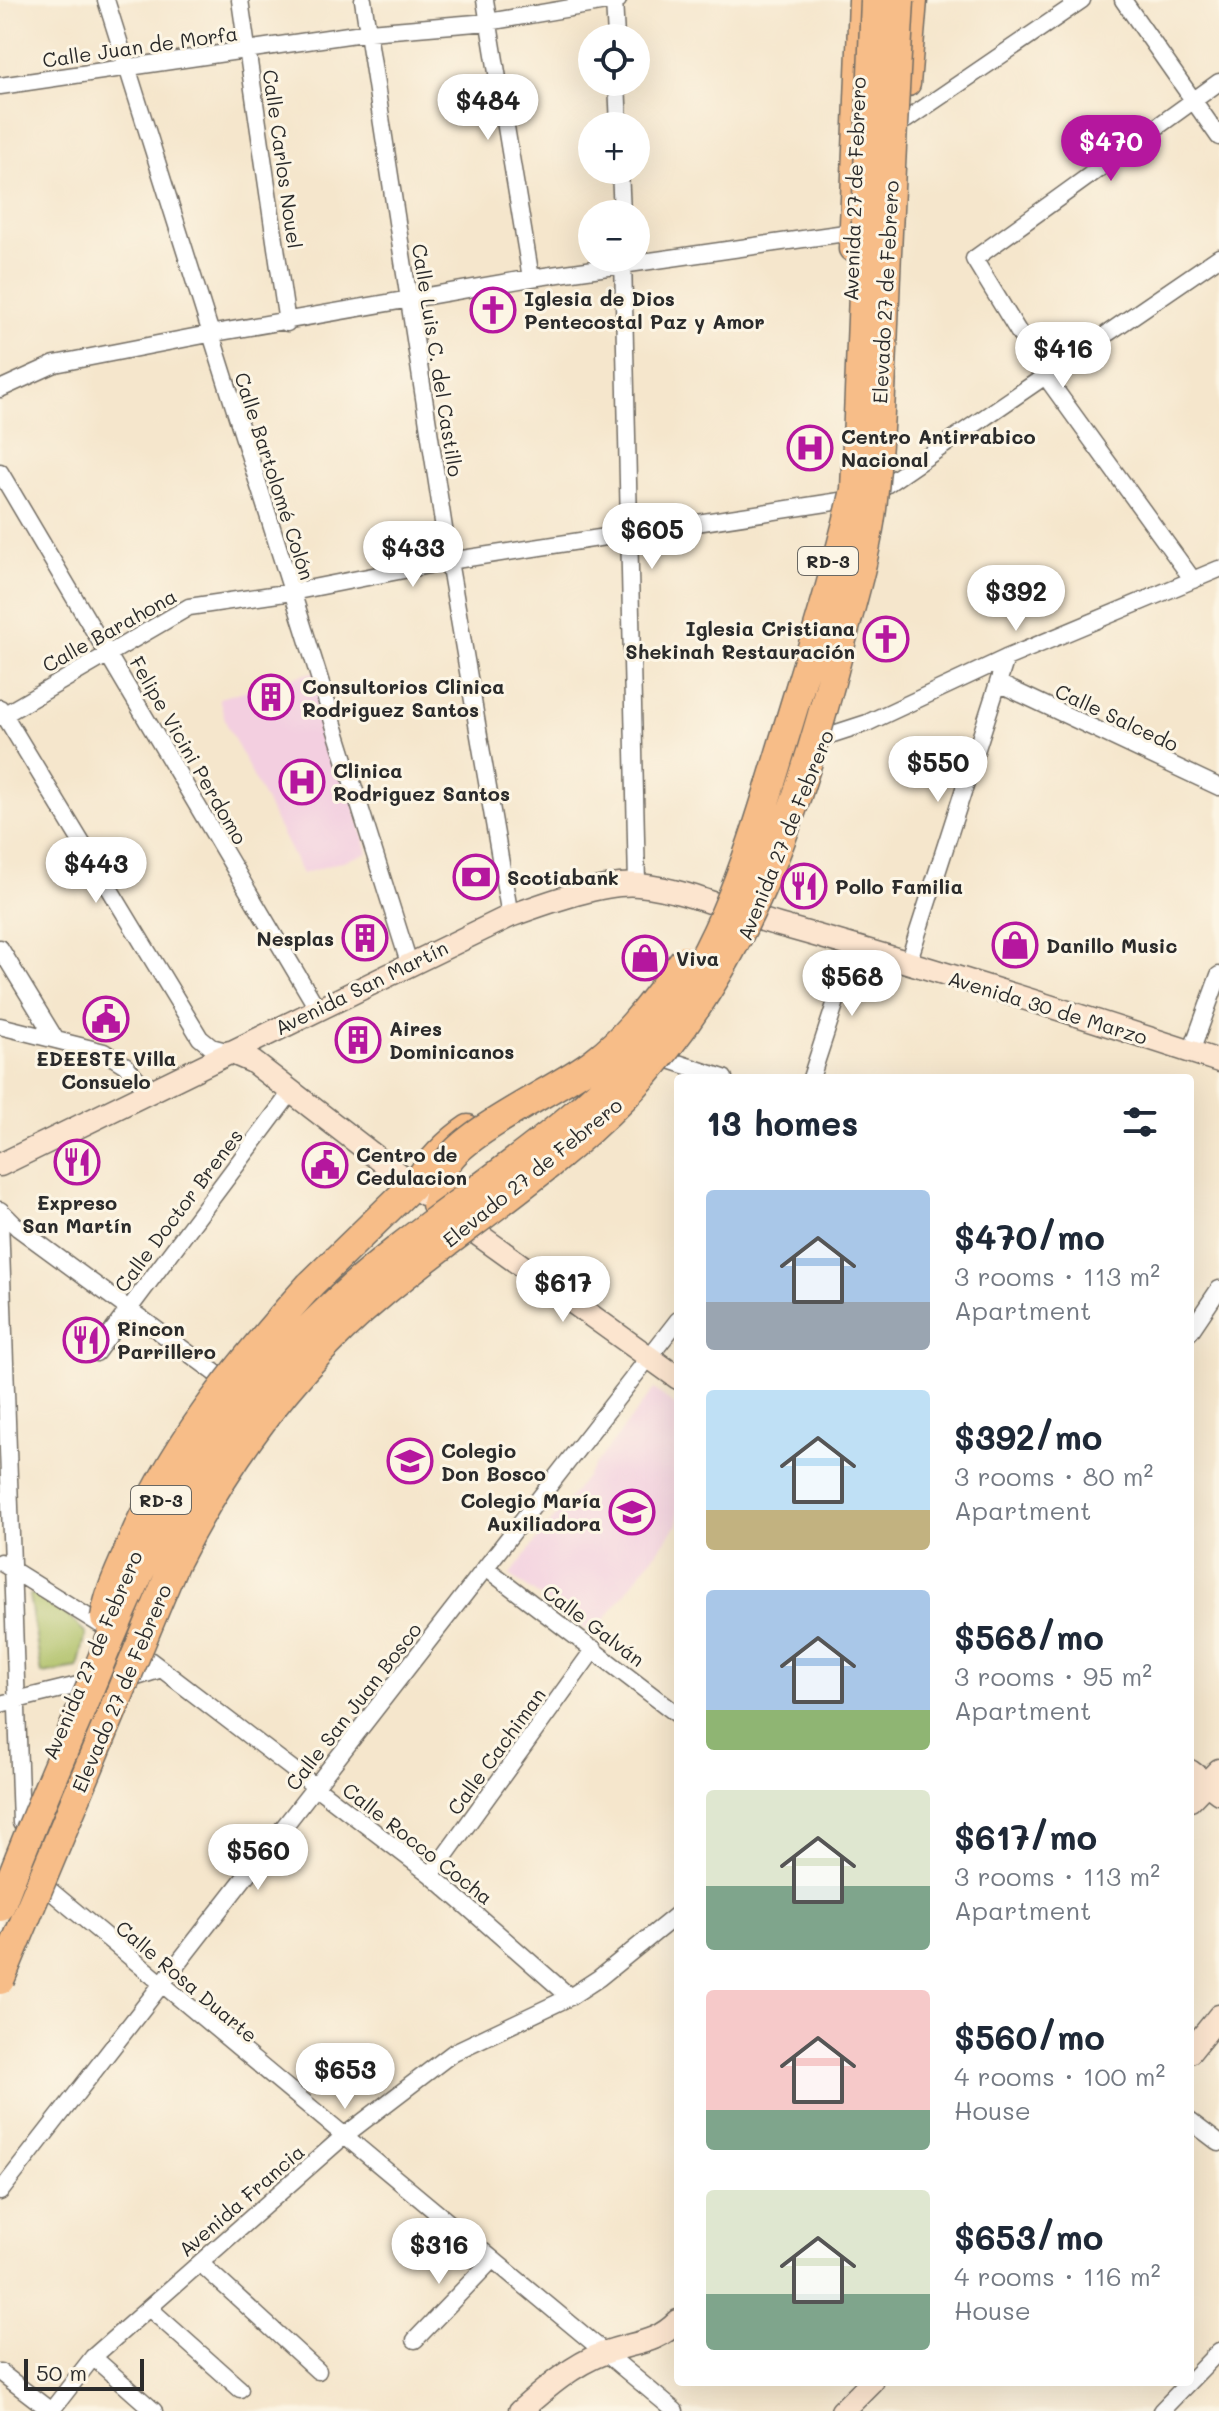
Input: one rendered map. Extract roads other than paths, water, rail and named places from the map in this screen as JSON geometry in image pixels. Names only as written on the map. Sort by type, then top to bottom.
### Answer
[{"type":"highway","name":"Elevado 27 de Febrero","points":[[0,1907],[4,1878],[154,1542],[183,1488],[214,1443],[287,1351],[338,1300],[417,1232],[546,1137],[628,1064],[662,1024],[735,912],[754,836],[842,547],[855,490],[875,0]]},
{"type":"highway","name":"Elevado 27 de Febrero","points":[[1,1982],[161,1592],[196,1520],[254,1429],[303,1370],[372,1303],[557,1157],[627,1095],[678,1036],[756,903],[820,726],[871,517],[879,441],[900,0]]},
{"type":"highway","points":[[436,1204],[446,1164],[464,1141],[564,1084],[599,1058],[649,1006],[704,934],[735,912]]},
{"type":"highway","points":[[101,1662],[107,1601],[164,1472],[220,1393],[310,1285],[413,1185]]},
{"type":"main road","name":"Avenida 27 de Febrero","points":[[1,1982],[49,1879],[134,1678],[152,1663],[183,1561],[224,1494],[282,1413],[340,1343],[625,1107],[669,1060],[718,990],[735,912],[832,547],[840,501],[847,414],[861,0]]},
{"type":"main road","name":"Avenida 27 de Febrero","points":[[4,1878],[21,1823],[78,1685],[172,1479],[240,1391],[317,1305],[436,1204],[557,1113],[644,1028],[735,912],[827,736],[883,487],[915,0]]},
{"type":"main road","name":"Avenida San Martín","points":[[0,1165],[409,963],[510,916],[564,897],[637,884],[735,912]]},
{"type":"main road","name":"Avenida 30 de Marzo","points":[[735,912],[854,946],[1219,1061]]},
{"type":"main road","points":[[413,1185],[429,1159],[449,1139],[544,1089],[644,1028]]},
{"type":"main road","points":[[230,1052],[253,1062],[436,1204],[674,1375]]},
{"type":"main road","points":[[1194,1796],[1209,1779]]},
{"type":"main road","points":[[1194,2047],[1219,2016]]},
{"type":"main road","points":[[520,2411],[554,2382],[603,2353],[650,2343],[674,2324]]},
{"type":"main road","points":[[842,2411],[867,2386]]},
{"type":"street","name":"Calle Bartolomé Colón","points":[[106,0],[409,963]]},
{"type":"street","name":"Calle Carlos Nouel","points":[[240,0],[287,323]]},
{"type":"street","name":"Calle Luis C. del Castillo","points":[[363,0],[449,561],[510,916]]},
{"type":"street","points":[[485,0],[531,278]]},
{"type":"street","name":"Calle Juan de Morfa","points":[[0,86],[369,32],[488,22],[615,0]]},
{"type":"street","points":[[615,0],[616,24]]},
{"type":"street","points":[[906,120],[1082,0]]},
{"type":"street","points":[[1123,0],[1219,137]]},
{"type":"street","points":[[1193,580],[1046,377],[975,256],[1219,82]]},
{"type":"street","points":[[650,259],[852,232]]},
{"type":"street","name":"Calle Barahona","points":[[1,713],[189,607],[292,592],[449,561],[840,501],[883,487],[1219,257]]},
{"type":"street","points":[[0,389],[55,364],[578,270]]},
{"type":"street","points":[[624,272],[637,884]]},
{"type":"street","name":"Felipe Vicini Perdomo","points":[[0,472],[317,1008]]},
{"type":"street","points":[[827,736],[867,723],[1006,658],[1219,569]]},
{"type":"street","points":[[908,963],[1006,658]]},
{"type":"street","name":"Calle Salcedo","points":[[998,683],[1219,787]]},
{"type":"street","points":[[1,713],[200,1038],[211,1047],[230,1052]]},
{"type":"street","points":[[812,1074],[854,946]]},
{"type":"street","points":[[0,948],[56,1040]]},
{"type":"street","points":[[1191,1052],[1219,975]]},
{"type":"street","points":[[0,1026],[104,1052],[125,1065],[149,1092]]},
{"type":"street","points":[[669,1060],[712,1074]]},
{"type":"street","name":"Calle Doctor Brenes","points":[[96,1353],[292,1091]]},
{"type":"street","points":[[0,1210],[18,1228],[240,1391]]},
{"type":"street","points":[[0,1219],[6,1566],[19,1700],[21,1823]]},
{"type":"street","points":[[1194,1326],[1219,1289]]},
{"type":"street","name":"Calle San Juan Bosco","points":[[2,2189],[674,1325]]},
{"type":"street","name":"Calle Rocco Cocha","points":[[6,1566],[104,1627],[431,1875],[570,1997]]},
{"type":"street","name":"Calle Galván","points":[[486,1568],[674,1712]]},
{"type":"street","name":"Calle Cachiman","points":[[431,1875],[594,1649]]},
{"type":"street","points":[[0,1704],[78,1685],[134,1678]]},
{"type":"street","name":"Calle Rosa Duarte","points":[[21,1823],[49,1879],[159,1984],[675,2411]]},
{"type":"street","points":[[0,1907],[49,1879]]},
{"type":"street","name":"Avenida Francia","points":[[51,2411],[93,2357],[344,2136],[454,2052],[570,1997],[599,1978],[674,1917]]},
{"type":"street","points":[[1194,2124],[1219,2143]]},
{"type":"street","points":[[415,2340],[492,2260]]},
{"type":"street","points":[[200,2263],[318,2371]]},
{"type":"street","points":[[149,2308],[240,2389]]},
{"type":"street","points":[[1194,2378],[1219,2351]]},
{"type":"street","points":[[93,2357],[154,2411]]},
{"type":"street","points":[[0,2372],[51,2411]]},
{"type":"street","points":[[1161,2411],[1186,2386]]},
{"type":"place","name":"Iglesia de Dios Pentecostal Paz y Amor","points":[[493,310]]},
{"type":"place","name":"Centro Antirrabico Nacional","points":[[810,448]]},
{"type":"place","name":"Iglesia Cristiana Shekinah Restauración","points":[[886,639]]},
{"type":"place","name":"Consultorios Clinica Rodriguez Santos","points":[[271,697]]},
{"type":"place","name":"Clinica Rodriguez Santos","points":[[302,782]]},
{"type":"place","name":"Scotiabank","points":[[476,877]]},
{"type":"place","name":"Pollo Familia","points":[[804,886]]},
{"type":"place","name":"Nesplas","points":[[365,938]]},
{"type":"place","name":"Danillo Music","points":[[1015,945]]},
{"type":"place","name":"Viva","points":[[645,958]]},
{"type":"place","name":"EDEESTE Villa Consuelo","points":[[106,1019]]},
{"type":"place","name":"Aires Dominicanos","points":[[358,1040]]},
{"type":"place","name":"Expreso San Martín","points":[[77,1162]]},
{"type":"place","name":"Centro de Cedulacion","points":[[325,1165]]},
{"type":"place","name":"Rincon Parrillero","points":[[86,1340]]},
{"type":"place","name":"Colegio Don Bosco","points":[[410,1461]]},
{"type":"place","name":"Colegio María Auxiliadora","points":[[632,1512]]}]
